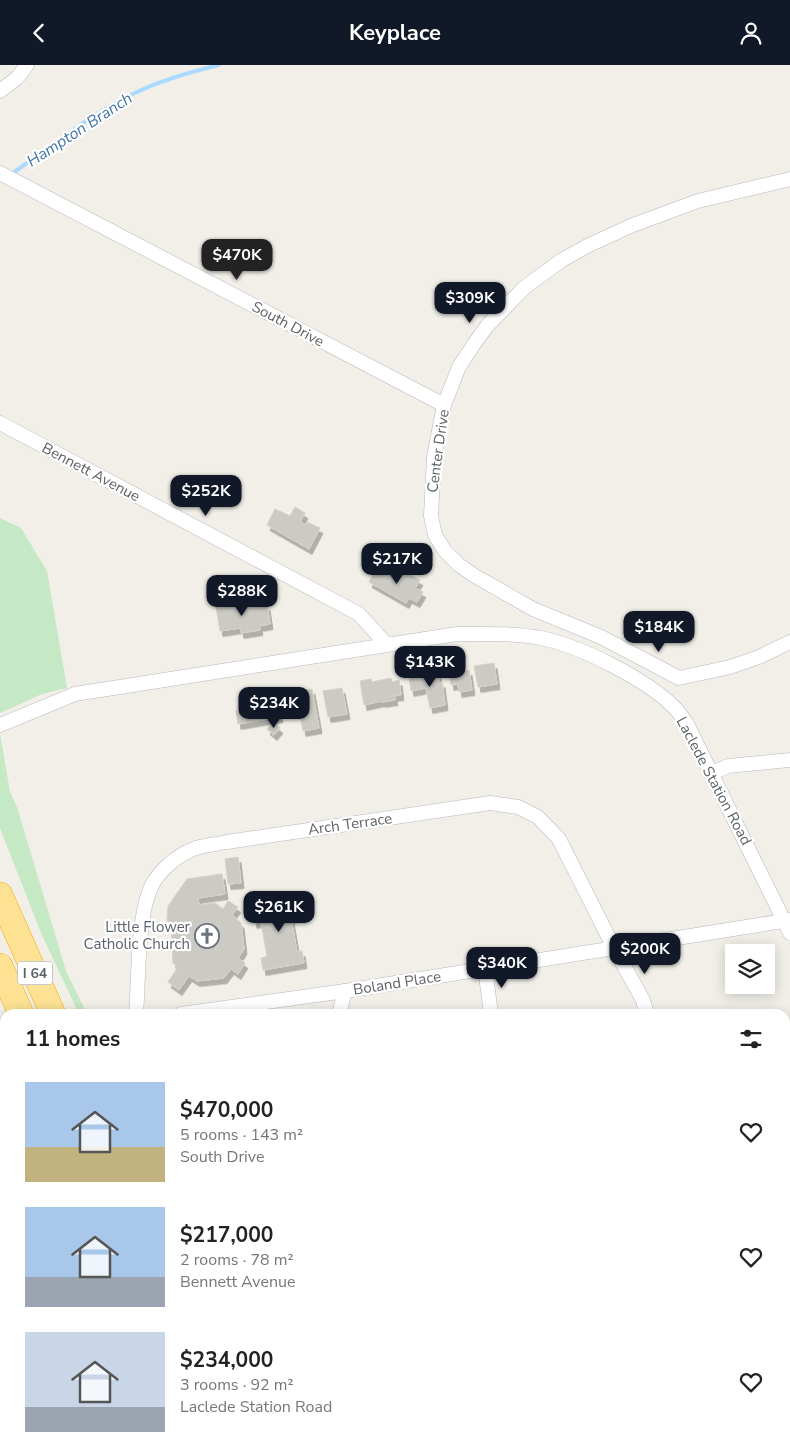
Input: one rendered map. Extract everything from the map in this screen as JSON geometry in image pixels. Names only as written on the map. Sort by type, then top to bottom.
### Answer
[{"type":"highway","name":"I 64","points":[[0,895],[51,1009]]},
{"type":"highway","name":"I 64","points":[[0,966],[19,1009]]},
{"type":"street","points":[[0,91],[17,78],[27,65]]},
{"type":"street","name":"South Drive","points":[[0,173],[444,405]]},
{"type":"street","name":"Center Drive","points":[[790,179],[698,201],[633,225],[587,245],[562,260],[525,287],[487,326],[459,367],[444,405],[434,457],[431,516],[435,535],[445,551],[459,565],[475,576],[533,609],[601,637],[679,678],[730,667],[759,657],[790,642]]},
{"type":"street","name":"Bennett Avenue","points":[[0,423],[359,614],[386,644]]},
{"type":"street","name":"Laclede Station Road","points":[[0,725],[75,694],[386,644],[457,634],[508,634],[542,639],[574,648],[609,663],[647,686],[674,706],[687,724],[788,925]]},
{"type":"street","points":[[712,773],[728,766],[790,760]]},
{"type":"street","name":"Arch Terrace","points":[[136,1009],[142,919],[148,893],[157,876],[176,859],[196,849],[226,842],[490,803],[518,807],[538,817],[559,839],[614,948],[643,1000],[646,1009]]},
{"type":"street","name":"Boland Place","points":[[216,1009],[345,991],[614,948],[788,925]]},
{"type":"street","points":[[485,968],[490,1009]]},
{"type":"street","points":[[340,1009],[345,991]]},
{"type":"green space","points":[[0,518],[21,528],[47,571],[67,688],[42,694],[0,713]]},
{"type":"green space","points":[[0,733],[10,792],[17,807],[66,971],[85,1009],[77,1009],[41,933],[0,828]]},
{"type":"building","points":[[295,507],[305,513],[300,522],[306,525],[307,522],[320,528],[309,549],[267,525],[275,509],[290,516]]},
{"type":"building","points":[[377,567],[395,577],[398,571],[406,575],[407,573],[420,580],[415,588],[423,592],[417,602],[409,598],[406,603],[369,582]]},
{"type":"building","points":[[247,601],[248,607],[267,605],[270,624],[259,626],[260,630],[241,633],[240,628],[220,631],[216,607]]},
{"type":"building","points":[[494,663],[497,684],[478,687],[474,666]]},
{"type":"building","points":[[469,670],[472,690],[459,692],[458,684],[451,685],[449,673]]},
{"type":"building","points":[[438,673],[439,683],[442,682],[445,705],[430,708],[426,688],[411,691],[409,677]]},
{"type":"building","points":[[391,678],[392,682],[399,680],[401,695],[394,696],[395,700],[364,705],[360,681],[371,679],[372,682]]},
{"type":"building","points":[[342,688],[347,714],[328,717],[323,691]]},
{"type":"building","points":[[312,689],[319,728],[303,731],[296,691]]},
{"type":"building","points":[[277,698],[280,717],[238,724],[236,711],[245,710],[244,703]]},
{"type":"building","points":[[273,722],[280,728],[274,735],[267,729]]},
{"type":"building","points":[[238,857],[241,883],[228,884],[225,859]]},
{"type":"building","name":"Little Flower Catholic Church","points":[[222,874],[225,894],[198,898],[199,905],[215,903],[223,909],[228,901],[238,907],[232,915],[241,923],[244,949],[238,958],[245,963],[238,974],[231,969],[224,978],[197,981],[189,976],[179,990],[168,982],[178,967],[173,963],[171,924],[167,921],[168,906],[187,879]]},
{"type":"building","points":[[297,899],[300,916],[291,918],[297,952],[302,951],[304,963],[263,970],[261,958],[267,956],[261,922],[254,923],[252,910],[256,909],[256,905]]},
{"type":"waterway","name":"Hampton Branch","points":[[10,175],[86,121],[118,101],[165,80],[219,65]]},
{"type":"place","name":"Little Flower Catholic Church","points":[[207,936]]}]
